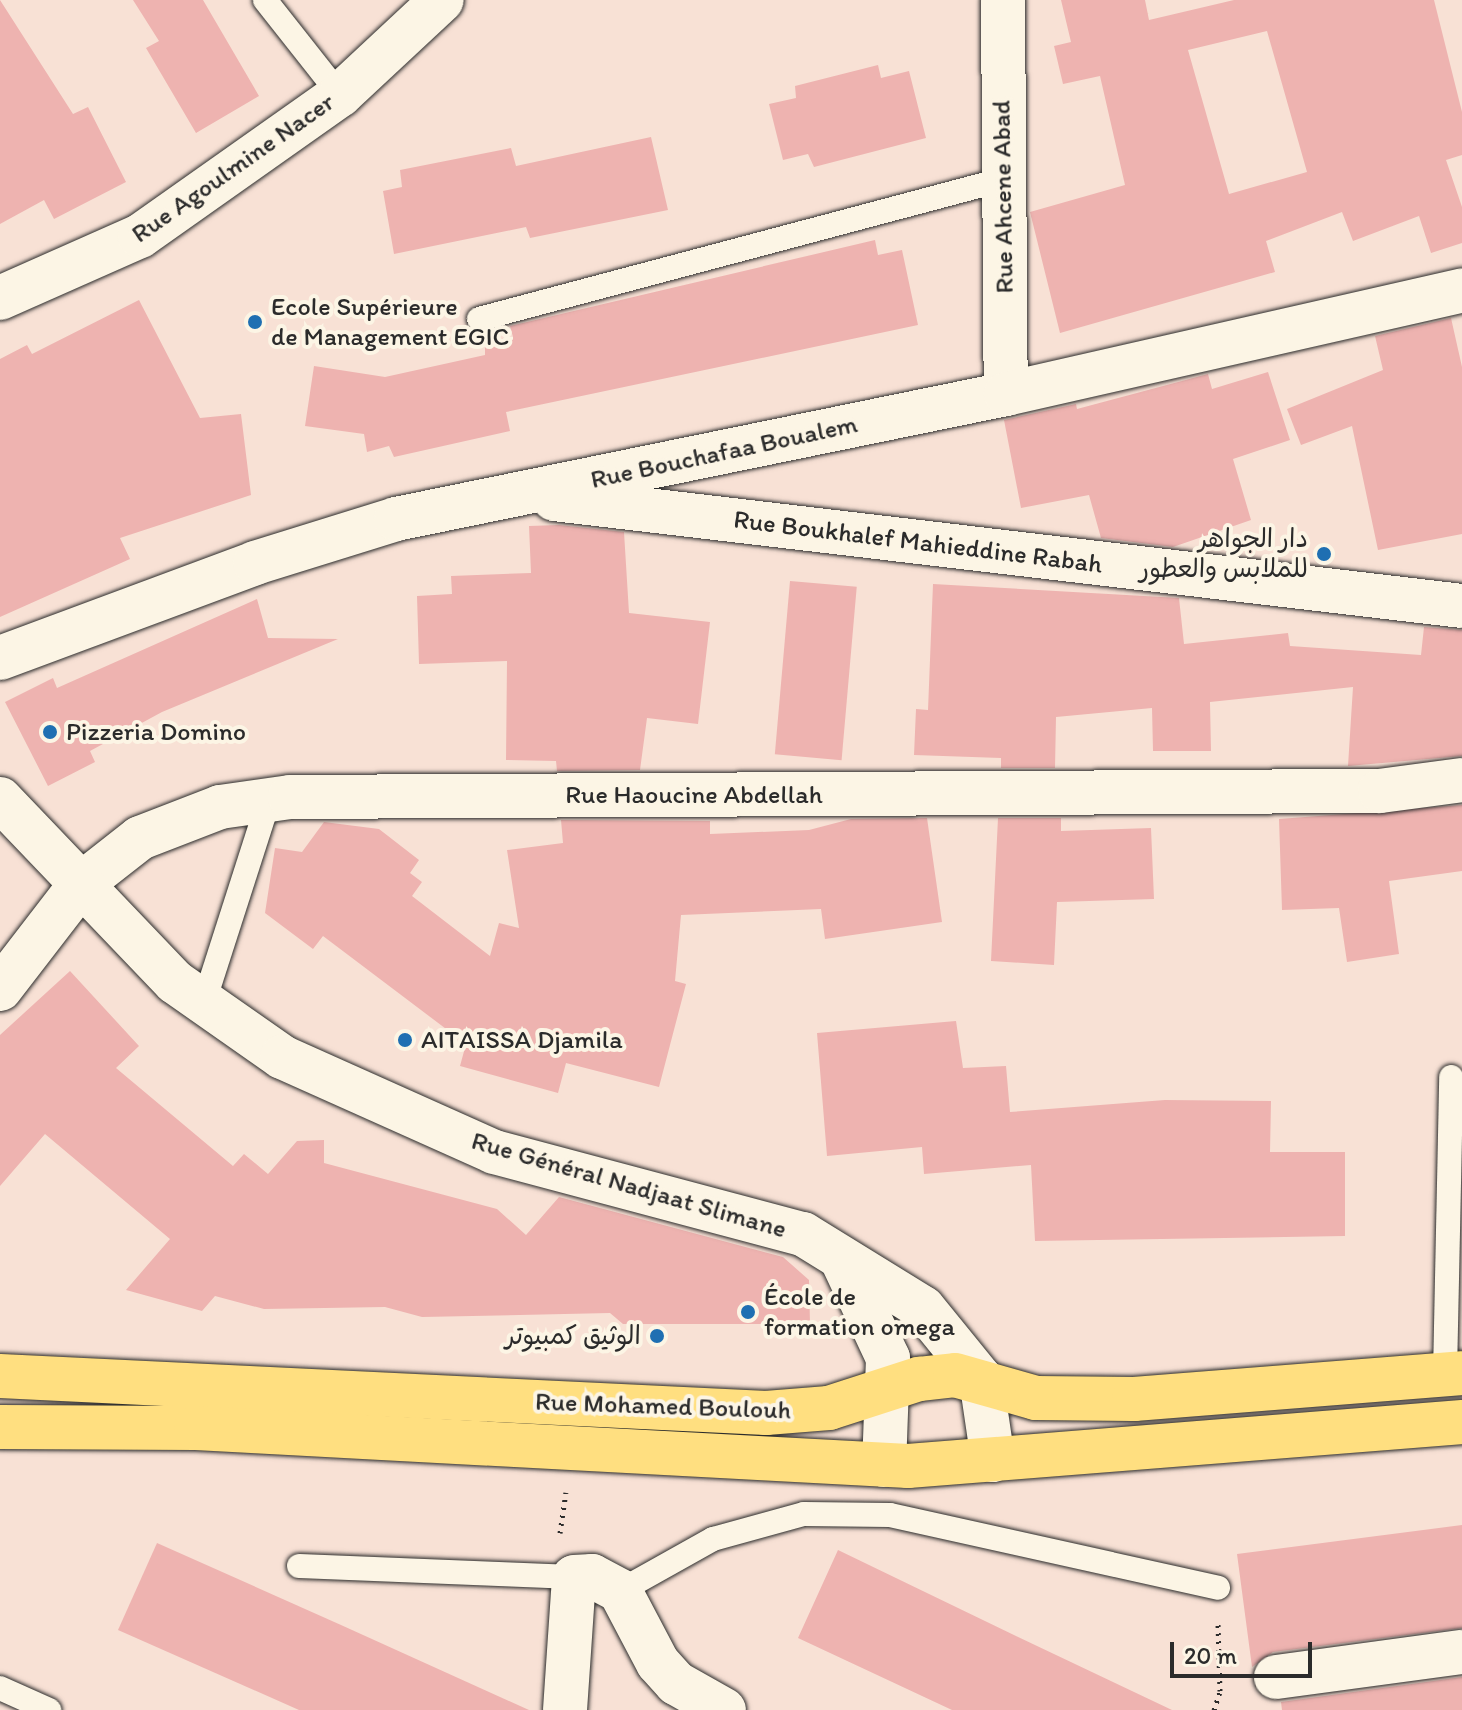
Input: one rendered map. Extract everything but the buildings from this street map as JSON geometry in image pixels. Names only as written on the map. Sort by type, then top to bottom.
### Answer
[{"type":"main road","name":"Rue Mohamed Boulouh","points":[[0,1376],[766,1413],[829,1408],[919,1379],[981,1379],[1036,1398],[1134,1399],[1454,1373]]},
{"type":"main road","points":[[0,1427],[196,1428],[884,1465],[993,1460],[1462,1422]]},
{"type":"street","name":"Rue Agoulmine Nacer","points":[[0,298],[140,236],[340,95],[442,0]]},
{"type":"street","name":"Rue Ahcene Abad","points":[[1003,0],[1001,180],[1006,394]]},
{"type":"street","name":"Rue Bouchafaa Boualem","points":[[0,658],[255,563],[396,519],[1006,394],[1462,290]]},
{"type":"street","name":"Rue Boukhalef Mahieddine Rabah","points":[[516,495],[1462,606]]},
{"type":"street","name":"Rue Haoucine Abdellah","points":[[0,989],[80,885],[140,838],[220,807],[269,800],[1380,791],[1462,780]]},
{"type":"street","name":"Rue Général Nadjaat Slimane","points":[[0,799],[175,982],[282,1057],[494,1152],[803,1234],[923,1308],[981,1379]]},
{"type":"street","points":[[842,1259],[888,1358],[884,1465]]},
{"type":"street","points":[[981,1379],[993,1460]]},
{"type":"street","points":[[565,1710],[574,1577],[592,1576],[620,1591],[658,1663],[676,1683],[724,1710]]},
{"type":"street","points":[[1276,1677],[1462,1652]]},
{"type":"lane","points":[[265,0],[340,95]]},
{"type":"lane","points":[[479,319],[1001,180]]},
{"type":"lane","points":[[204,1002],[269,800]]},
{"type":"lane","points":[[1451,1077],[1454,1373]]},
{"type":"lane","points":[[620,1591],[713,1539],[804,1514],[890,1515],[1218,1588]]},
{"type":"lane","points":[[299,1566],[574,1577]]},
{"type":"lane","points":[[0,1688],[49,1710]]},
{"type":"path","points":[[1214,1710],[1220,1691],[1218,1588]]},
{"type":"place","name":"Ecole Supérieure de Management EGIC","points":[[255,322]]},
{"type":"place","name":"دار الجواهر للملابس والعطور","points":[[1324,554]]},
{"type":"place","name":"Pizzeria Domino","points":[[50,732]]},
{"type":"place","name":"AITAISSA Djamila","points":[[405,1040]]},
{"type":"place","name":"École de formation omega","points":[[748,1312]]},
{"type":"place","name":"الوثيق كمبيوتر","points":[[657,1336]]}]
